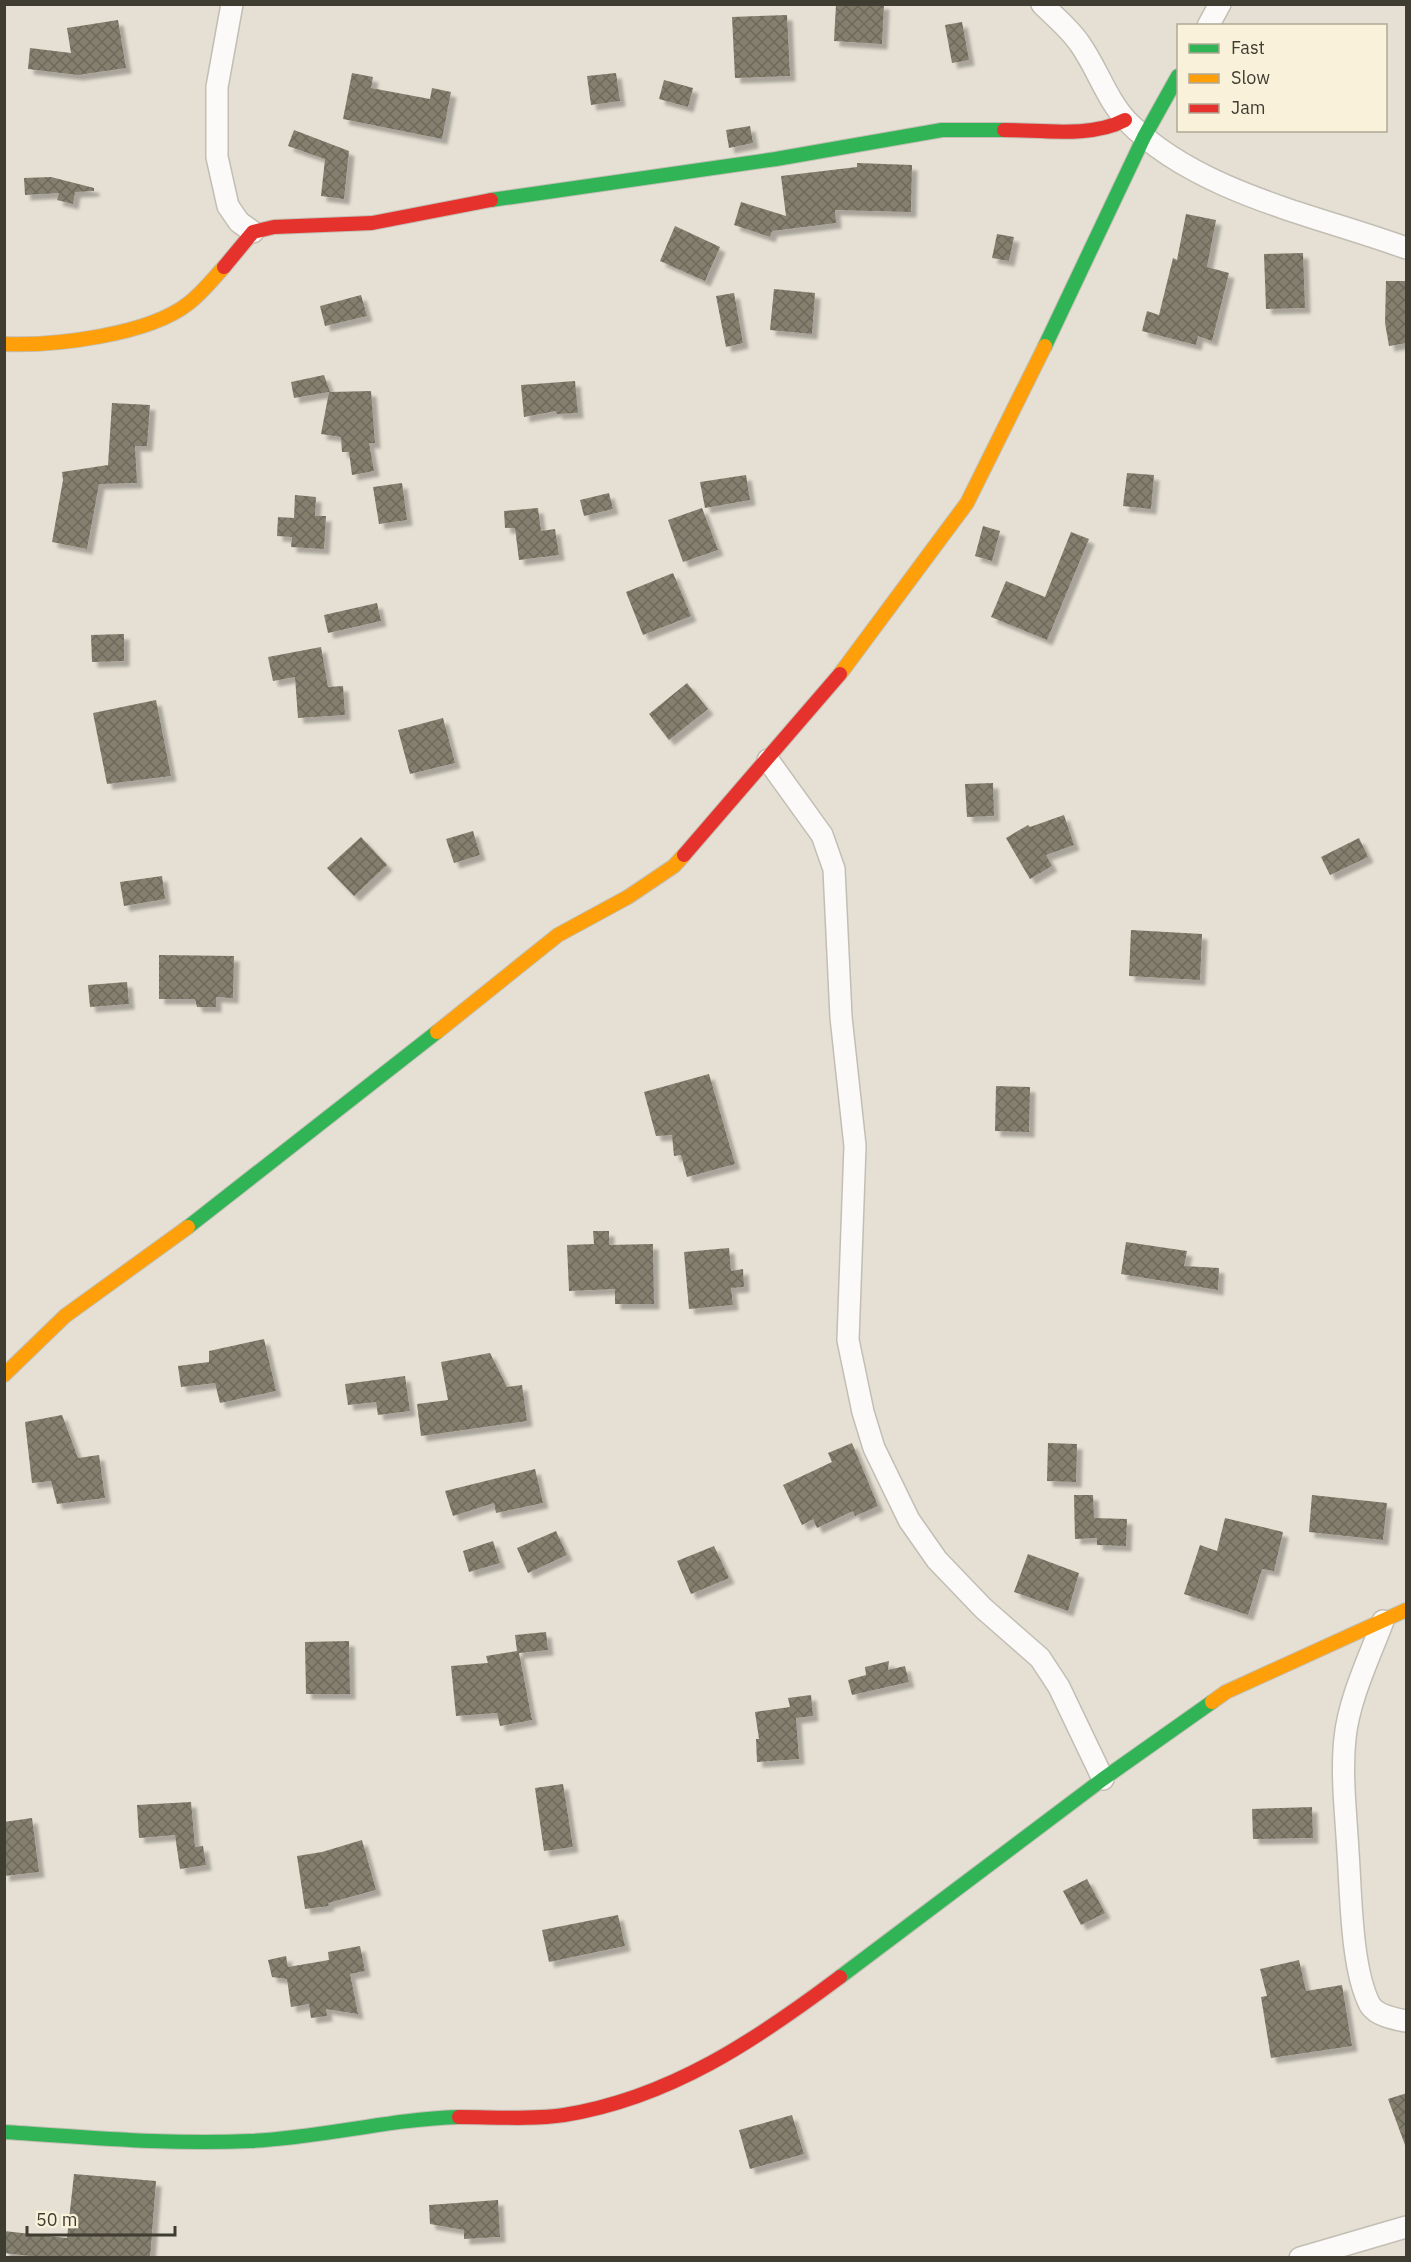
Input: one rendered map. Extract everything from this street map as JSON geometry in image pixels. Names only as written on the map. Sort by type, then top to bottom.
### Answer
[{"type":"street","points":[[232,4],[217,87],[217,157],[228,206],[240,222],[254,232]]},
{"type":"street","points":[[1042,4],[1079,43],[1125,120],[1144,137],[1180,161],[1223,184],[1271,203],[1407,248]]},
{"type":"street","points":[[1209,24],[1220,4]]},
{"type":"street","points":[[4,1375],[65,1316],[178,1235],[337,1112],[558,935],[628,897],[674,866],[768,760],[862,648],[967,503],[1079,278],[1144,137],[1177,79]]},
{"type":"street","points":[[4,344],[29,345],[101,336],[163,320],[190,303],[228,262],[244,240],[254,232],[274,228],[372,223],[451,206],[764,161],[942,130],[1087,130],[1110,128],[1125,120]]},
{"type":"street","points":[[768,760],[822,835],[834,869],[841,1017],[855,1146],[848,1340],[863,1412],[874,1448],[909,1520],[937,1560],[983,1608],[1040,1658],[1059,1687],[1103,1779]]},
{"type":"street","points":[[4,2132],[155,2142],[253,2141],[338,2132],[426,2118],[562,2115],[618,2104],[668,2086],[721,2059],[786,2017],[1103,1779],[1226,1692],[1407,1610]]},
{"type":"street","points":[[1383,1621],[1354,1701],[1345,1737],[1344,1787],[1353,1920],[1360,1969],[1371,2007],[1388,2018],[1407,2021]]},
{"type":"street","points":[[1300,2258],[1407,2227]]},
{"type":"building","points":[[836,4],[884,4],[882,44],[834,41]]},
{"type":"building","points":[[787,15],[790,76],[735,78],[732,17]]},
{"type":"building","points":[[118,20],[126,68],[78,75],[28,69],[30,48],[71,53],[67,28]]},
{"type":"building","points":[[962,22],[969,60],[952,63],[945,25]]},
{"type":"building","points":[[352,73],[373,77],[371,88],[430,99],[432,88],[451,92],[442,139],[343,119]]},
{"type":"building","points":[[616,73],[620,101],[591,105],[587,76]]},
{"type":"building","points":[[664,80],[693,88],[688,107],[659,99]]},
{"type":"building","points":[[750,126],[753,143],[729,148],[726,130]]},
{"type":"building","points":[[294,130],[349,151],[344,199],[321,196],[325,159],[288,146]]},
{"type":"building","points":[[857,163],[912,165],[911,212],[835,210],[836,223],[772,231],[770,237],[734,225],[741,202],[786,216],[781,176],[857,167]]},
{"type":"building","points":[[51,177],[94,188],[94,191],[75,192],[73,204],[57,200],[59,193],[25,195],[24,178]]},
{"type":"building","points":[[1186,214],[1216,220],[1207,267],[1229,273],[1212,341],[1198,336],[1196,345],[1142,331],[1147,311],[1159,315],[1173,258],[1177,260]]},
{"type":"building","points":[[675,226],[720,247],[705,281],[660,261]]},
{"type":"building","points":[[997,234],[1014,237],[1009,261],[992,258]]},
{"type":"building","points":[[1303,253],[1305,308],[1266,309],[1264,254]]},
{"type":"building","points":[[1386,281],[1407,281],[1407,343],[1389,346],[1385,323]]},
{"type":"building","points":[[774,289],[815,293],[812,334],[770,330]]},
{"type":"building","points":[[734,293],[743,343],[726,347],[716,296]]},
{"type":"building","points":[[361,295],[367,316],[325,326],[320,306]]},
{"type":"building","points":[[324,375],[330,392],[371,391],[375,443],[369,443],[374,471],[352,475],[349,452],[342,452],[341,437],[321,434],[329,392],[294,398],[291,382]]},
{"type":"building","points":[[575,381],[578,413],[557,414],[556,411],[524,417],[521,385]]},
{"type":"building","points":[[112,403],[150,405],[147,446],[135,446],[137,483],[99,484],[87,549],[52,542],[63,480],[62,472],[108,465]]},
{"type":"building","points":[[1127,473],[1154,475],[1151,509],[1123,506]]},
{"type":"building","points":[[746,475],[750,500],[705,508],[700,482]]},
{"type":"building","points":[[402,483],[407,520],[379,524],[373,487]]},
{"type":"building","points":[[609,493],[613,509],[584,516],[580,500]]},
{"type":"building","points":[[295,495],[316,497],[315,516],[326,516],[324,549],[291,547],[292,537],[277,536],[278,517],[294,518]]},
{"type":"building","points":[[538,508],[541,531],[555,529],[559,555],[519,560],[515,528],[505,528],[504,511]]},
{"type":"building","points":[[702,508],[718,550],[683,562],[668,520]]},
{"type":"building","points":[[983,526],[1000,531],[992,561],[975,556]]},
{"type":"building","points":[[1071,532],[1089,539],[1047,640],[991,617],[1006,581],[1045,597]]},
{"type":"building","points":[[673,573],[691,616],[643,635],[626,592]]},
{"type":"building","points":[[377,603],[381,621],[328,633],[324,615]]},
{"type":"building","points":[[124,634],[124,661],[92,662],[91,635]]},
{"type":"building","points":[[321,647],[328,687],[343,686],[345,715],[298,718],[295,677],[273,681],[268,657]]},
{"type":"building","points":[[687,683],[708,709],[669,740],[649,714]]},
{"type":"building","points":[[156,700],[171,776],[107,784],[93,713]]},
{"type":"building","points":[[443,718],[455,763],[410,774],[398,730]]},
{"type":"building","points":[[993,783],[994,816],[967,817],[965,784]]},
{"type":"building","points":[[1064,815],[1074,845],[1046,855],[1052,866],[1030,879],[1006,838],[1028,825],[1030,827]]},
{"type":"building","points":[[473,831],[480,855],[454,863],[446,839]]},
{"type":"building","points":[[361,837],[387,865],[354,896],[327,868]]},
{"type":"building","points":[[1359,838],[1368,857],[1330,875],[1321,857]]},
{"type":"building","points":[[162,876],[165,899],[124,906],[120,882]]},
{"type":"building","points":[[1131,930],[1202,934],[1200,980],[1129,976]]},
{"type":"building","points":[[159,955],[234,956],[233,998],[216,997],[216,1007],[197,1007],[195,999],[159,999]]},
{"type":"building","points":[[127,982],[129,1004],[90,1007],[88,985]]},
{"type":"building","points":[[709,1074],[735,1164],[687,1177],[681,1155],[674,1156],[672,1135],[656,1136],[644,1092]]},
{"type":"building","points":[[996,1086],[1030,1087],[1029,1132],[995,1131]]},
{"type":"building","points":[[593,1231],[609,1231],[609,1245],[653,1244],[654,1304],[615,1304],[615,1289],[569,1291],[567,1245],[594,1244]]},
{"type":"building","points":[[1126,1242],[1187,1251],[1184,1266],[1219,1268],[1218,1290],[1121,1274]]},
{"type":"building","points":[[729,1248],[731,1271],[743,1269],[744,1287],[731,1288],[733,1305],[689,1309],[684,1252]]},
{"type":"building","points":[[264,1339],[276,1391],[220,1403],[215,1383],[181,1387],[178,1366],[209,1362],[209,1351]]},
{"type":"building","points":[[490,1353],[507,1387],[522,1385],[527,1421],[421,1436],[417,1404],[448,1400],[441,1362]]},
{"type":"building","points":[[405,1376],[410,1411],[378,1415],[376,1402],[348,1405],[345,1384]]},
{"type":"building","points":[[62,1415],[78,1458],[99,1455],[105,1498],[57,1504],[51,1481],[32,1483],[25,1422]]},
{"type":"building","points":[[852,1443],[878,1506],[855,1516],[853,1511],[817,1528],[813,1519],[802,1525],[783,1485],[832,1462],[828,1453]]},
{"type":"building","points":[[1048,1443],[1077,1444],[1076,1482],[1047,1481]]},
{"type":"building","points":[[535,1469],[543,1503],[496,1513],[494,1503],[453,1516],[445,1491]]},
{"type":"building","points":[[1074,1495],[1093,1495],[1094,1518],[1127,1519],[1126,1546],[1097,1545],[1097,1538],[1075,1539]]},
{"type":"building","points":[[1312,1495],[1387,1503],[1383,1540],[1309,1532]]},
{"type":"building","points":[[1225,1518],[1283,1532],[1274,1571],[1262,1569],[1248,1615],[1184,1594],[1200,1545],[1217,1551]]},
{"type":"building","points":[[556,1531],[567,1555],[528,1573],[517,1548]]},
{"type":"building","points":[[493,1541],[500,1563],[469,1572],[463,1551]]},
{"type":"building","points":[[714,1546],[729,1578],[691,1594],[677,1561]]},
{"type":"building","points":[[1028,1554],[1079,1573],[1068,1611],[1014,1592]]},
{"type":"building","points":[[546,1632],[548,1650],[519,1653],[532,1720],[500,1726],[497,1713],[456,1716],[451,1666],[488,1663],[486,1656],[517,1651],[515,1635]]},
{"type":"building","points":[[349,1641],[350,1694],[306,1694],[305,1642]]},
{"type":"building","points":[[889,1661],[888,1670],[905,1666],[909,1682],[852,1695],[848,1680],[866,1675],[865,1667]]},
{"type":"building","points":[[811,1695],[813,1716],[796,1718],[799,1759],[757,1762],[756,1739],[759,1739],[755,1712],[790,1707],[788,1698]]},
{"type":"building","points":[[563,1784],[573,1847],[544,1851],[535,1788]]},
{"type":"building","points":[[191,1802],[195,1847],[203,1846],[206,1865],[180,1869],[175,1835],[139,1838],[137,1805]]},
{"type":"building","points":[[1312,1807],[1313,1838],[1253,1839],[1252,1809]]},
{"type":"building","points":[[32,1818],[39,1872],[4,1876],[4,1822]]},
{"type":"building","points":[[362,1840],[376,1890],[328,1903],[329,1906],[305,1909],[297,1856],[322,1852]]},
{"type":"building","points":[[1087,1879],[1105,1913],[1081,1925],[1063,1891]]},
{"type":"building","points":[[618,1915],[625,1946],[549,1962],[542,1930]]},
{"type":"building","points":[[360,1946],[365,1971],[350,1974],[358,2014],[326,2009],[327,2016],[311,2018],[309,2004],[291,2007],[287,1979],[272,1977],[268,1960],[286,1956],[288,1967],[329,1960],[328,1952]]},
{"type":"building","points":[[1299,1960],[1306,1991],[1342,1985],[1352,2046],[1271,2058],[1261,1997],[1267,1996],[1260,1969]]},
{"type":"building","points":[[1407,2093],[1407,2145],[1405,2145],[1388,2099]]},
{"type":"building","points":[[792,2115],[804,2154],[750,2169],[739,2130]]},
{"type":"building","points":[[74,2174],[156,2181],[150,2258],[47,2258],[4,2253],[4,2231],[67,2238]]},
{"type":"building","points":[[498,2200],[500,2237],[464,2239],[464,2230],[430,2224],[429,2205]]},
{"type":"traffic: fast","points":[[1045,346],[1144,137],[1177,78]]},
{"type":"traffic: fast","points":[[491,200],[776,159],[942,130],[1004,130]]},
{"type":"traffic: fast","points":[[188,1227],[437,1032]]},
{"type":"traffic: fast","points":[[840,1977],[1103,1779],[1212,1702]]},
{"type":"traffic: fast","points":[[4,2132],[158,2141],[250,2141],[433,2118],[459,2117]]},
{"type":"traffic: slow","points":[[4,344],[74,340],[126,331],[150,323],[172,314],[189,303],[224,267]]},
{"type":"traffic: slow","points":[[840,674],[967,503],[1045,346]]},
{"type":"traffic: slow","points":[[437,1032],[558,935],[628,897],[674,866],[684,855]]},
{"type":"traffic: slow","points":[[4,1375],[65,1316],[188,1227]]},
{"type":"traffic: slow","points":[[1212,1702],[1226,1692],[1406,1610]]},
{"type":"traffic: jam","points":[[1004,130],[1082,131],[1112,126],[1125,120]]},
{"type":"traffic: jam","points":[[224,267],[253,232],[274,227],[372,223],[491,200]]},
{"type":"traffic: jam","points":[[684,855],[840,674]]},
{"type":"traffic: jam","points":[[459,2117],[551,2117],[603,2107],[640,2095],[676,2080],[744,2044],[840,1977]]}]
